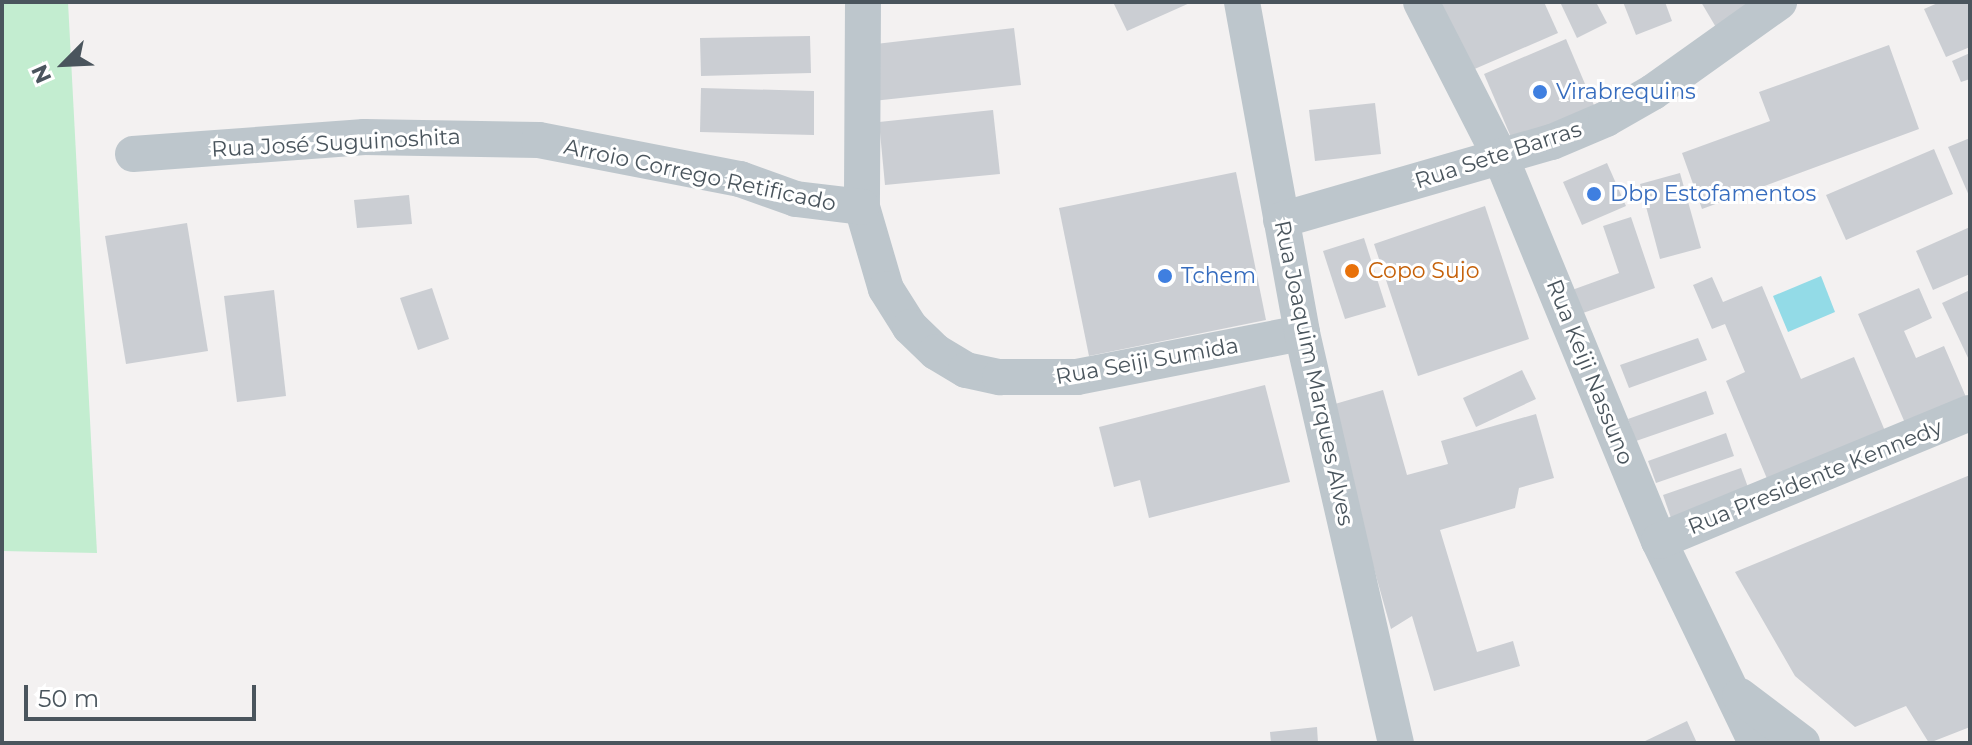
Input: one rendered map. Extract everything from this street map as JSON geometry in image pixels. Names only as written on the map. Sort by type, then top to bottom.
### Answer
[{"type":"street","name":"Rua Seiji Sumida","points":[[863,2],[862,207],[871,251],[894,302],[910,327],[966,370],[1000,377],[1077,377],[1302,333]]},
{"type":"street","name":"Rua Joaquim Marques Alves","points":[[1242,2],[1302,333],[1396,743]]},
{"type":"street","name":"Rua Keiji Nassuno","points":[[1421,2],[1501,158],[1659,541],[1722,678],[1756,743]]},
{"type":"street","name":"Rua Sete Barras","points":[[1281,220],[1552,142],[1618,112],[1779,2]]},
{"type":"street","name":"Rua José Suguinoshita","points":[[133,154],[364,137],[539,140]]},
{"type":"street","name":"Arroio Corrego Retificado","points":[[539,140],[740,179],[796,199],[862,207]]},
{"type":"street","name":"Rua Presidente Kennedy","points":[[1659,541],[1970,413]]},
{"type":"street","points":[[1722,678],[1753,710],[1802,743]]},
{"type":"green space","points":[[2,2],[68,2],[97,553],[2,551]]},
{"type":"water","points":[[1821,276],[1835,312],[1788,332],[1773,296]]},
{"type":"building","points":[[1113,2],[1192,2],[1127,31]]},
{"type":"building","points":[[1431,2],[1544,2],[1558,33],[1463,74]]},
{"type":"building","points":[[1560,2],[1596,2],[1607,23],[1577,38]]},
{"type":"building","points":[[1623,2],[1665,2],[1672,21],[1636,35]]},
{"type":"building","points":[[1701,2],[1762,2],[1717,29]]},
{"type":"building","points":[[1940,2],[1970,2],[1970,47],[1946,57],[1924,9]]},
{"type":"building","points":[[1014,28],[1021,85],[873,101],[867,45]]},
{"type":"building","points":[[810,36],[811,73],[701,76],[700,38]]},
{"type":"building","name":"Virabrequins","points":[[1566,39],[1596,110],[1514,144],[1484,74]]},
{"type":"building","points":[[1889,45],[1919,129],[1702,209],[1682,153],[1770,121],[1759,92]]},
{"type":"building","points":[[1970,53],[1970,79],[1961,82],[1952,61]]},
{"type":"building","points":[[701,88],[814,91],[814,135],[700,132]]},
{"type":"building","points":[[1375,103],[1381,154],[1315,161],[1309,110]]},
{"type":"building","points":[[993,110],[1000,174],[885,185],[879,122]]},
{"type":"building","points":[[1970,138],[1970,198],[1948,147]]},
{"type":"building","points":[[1934,149],[1953,194],[1846,240],[1826,195]]},
{"type":"building","name":"Dbp Estofamentos","points":[[1607,163],[1626,206],[1582,225],[1563,182]]},
{"type":"building","name":"Tchem","points":[[1236,172],[1266,320],[1089,356],[1059,208]]},
{"type":"building","points":[[1680,173],[1701,248],[1660,259],[1640,184]]},
{"type":"building","points":[[409,195],[412,224],[357,228],[354,200]]},
{"type":"building","points":[[1485,206],[1529,339],[1418,376],[1374,244]]},
{"type":"building","points":[[1631,217],[1655,288],[1580,314],[1572,290],[1619,273],[1603,226]]},
{"type":"building","points":[[187,223],[208,351],[126,364],[105,236]]},
{"type":"building","points":[[1970,227],[1970,274],[1933,290],[1916,251]]},
{"type":"building","name":"Copo Sujo","points":[[1364,238],[1386,307],[1345,319],[1323,251]]},
{"type":"building","points":[[1712,277],[1723,302],[1762,286],[1801,379],[1854,357],[1885,431],[1768,481],[1726,381],[1745,372],[1725,324],[1712,329],[1693,285]]},
{"type":"building","points":[[432,288],[449,339],[418,350],[400,298]]},
{"type":"building","points":[[1919,288],[1932,318],[1904,331],[1916,358],[1944,346],[1966,397],[1905,423],[1858,314]]},
{"type":"building","points":[[274,290],[286,396],[237,402],[224,296]]},
{"type":"building","points":[[1970,290],[1970,362],[1942,303]]},
{"type":"building","points":[[1698,338],[1707,360],[1629,388],[1620,365]]},
{"type":"building","points":[[1522,370],[1536,399],[1476,427],[1463,398]]},
{"type":"building","points":[[1265,385],[1290,482],[1149,518],[1140,480],[1114,487],[1099,427]]},
{"type":"building","points":[[1383,390],[1407,475],[1448,464],[1441,441],[1536,414],[1554,478],[1519,488],[1515,508],[1440,530],[1477,652],[1513,641],[1520,666],[1434,691],[1412,616],[1391,629],[1328,406]]},
{"type":"building","points":[[1706,391],[1714,414],[1636,441],[1628,419]]},
{"type":"building","points":[[1726,433],[1734,456],[1656,483],[1648,461]]},
{"type":"building","points":[[1741,468],[1749,490],[1671,518],[1663,495]]},
{"type":"building","points":[[1970,475],[1970,727],[1929,743],[1906,706],[1855,727],[1795,676],[1735,572]]},
{"type":"building","points":[[1687,721],[1697,743],[1641,743]]},
{"type":"building","points":[[1317,727],[1318,743],[1271,743],[1270,732]]},
{"type":"place","name":"Virabrequins","points":[[1540,92]]},
{"type":"place","name":"Dbp Estofamentos","points":[[1594,194]]},
{"type":"place","name":"Copo Sujo","points":[[1352,271]]},
{"type":"place","name":"Tchem","points":[[1165,276]]}]
